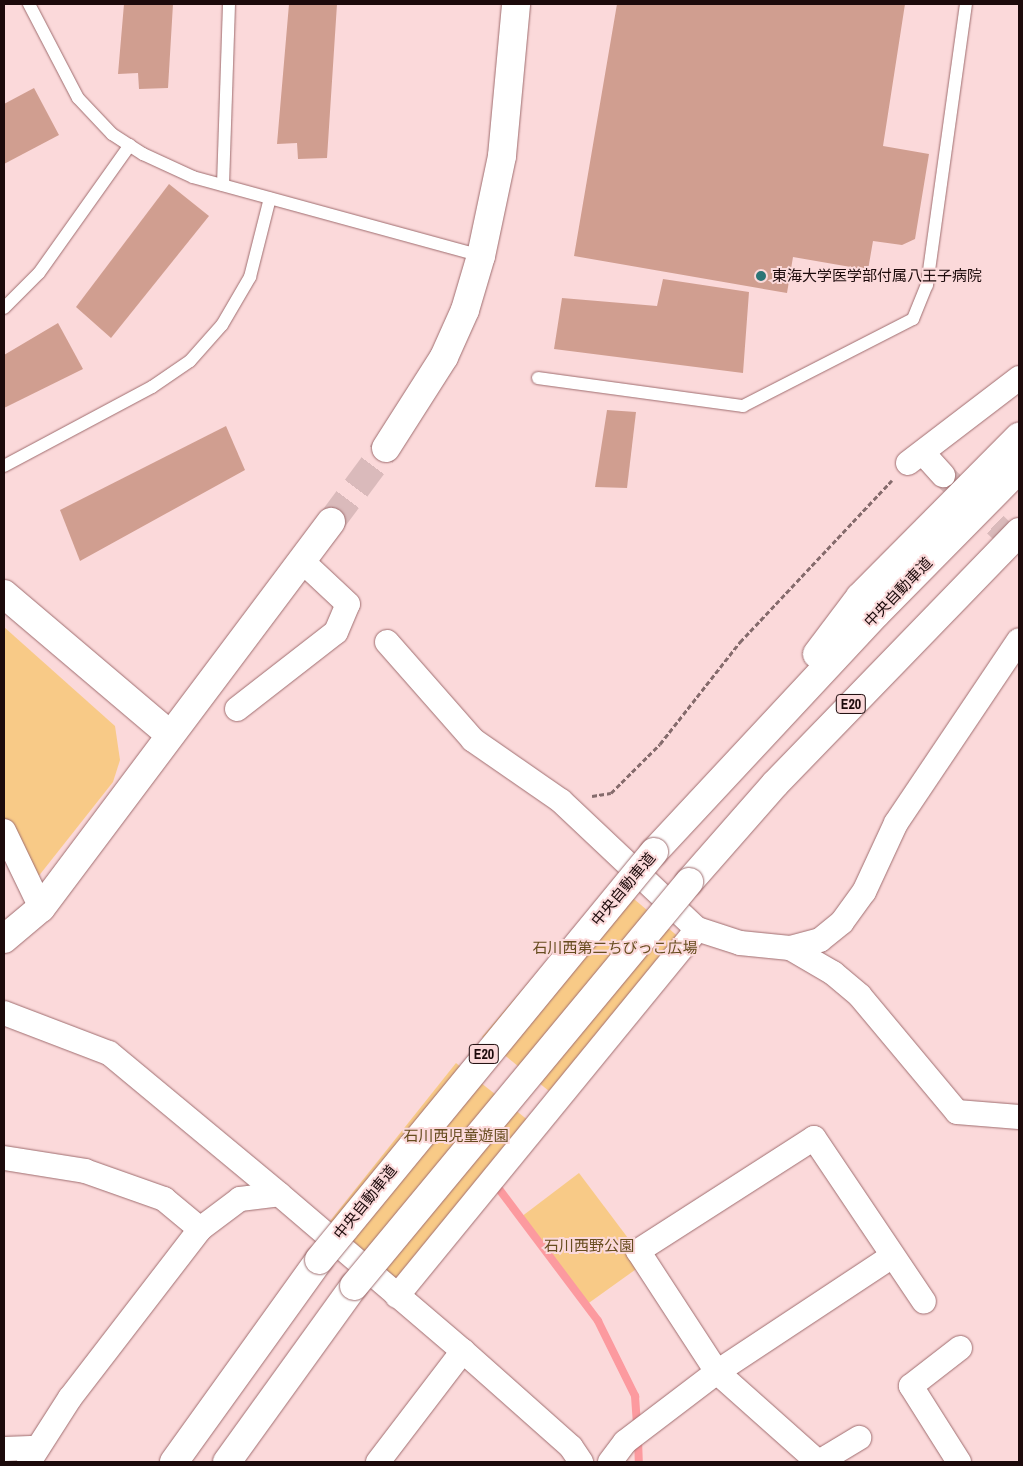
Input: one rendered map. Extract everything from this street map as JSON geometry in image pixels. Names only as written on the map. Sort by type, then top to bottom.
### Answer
[{"type":"main road","points":[[386,448],[420,401],[444,357],[465,310],[481,256],[502,156],[516,4]]},
{"type":"main road","points":[[731,766],[860,597],[1019,437]]},
{"type":"main road","name":"中央自動車道","points":[[174,1462],[319,1260],[654,852],[731,766],[1019,469]]},
{"type":"main road","points":[[4,939],[41,908],[169,734],[331,522]]},
{"type":"main road","name":"E20","points":[[227,1462],[354,1286],[689,882],[775,784],[1019,532]]},
{"type":"main road","points":[[4,594],[169,734]]},
{"type":"street","points":[[943,475],[916,458],[1019,378]]},
{"type":"street","points":[[237,709],[336,632],[348,604],[302,560]]},
{"type":"street","points":[[387,642],[473,740],[561,801],[697,929],[740,943],[790,948],[820,940],[842,922],[864,892],[896,823],[1019,640]]},
{"type":"street","points":[[4,831],[41,908]]},
{"type":"street","points":[[397,1296],[697,929]]},
{"type":"street","points":[[790,948],[833,973],[860,996],[956,1112],[1019,1117]]},
{"type":"street","points":[[4,1013],[110,1054],[279,1194],[463,1351],[571,1447],[581,1462]]},
{"type":"street","points":[[859,1438],[818,1462],[717,1372],[638,1251],[814,1138],[891,1257],[924,1302]]},
{"type":"street","points":[[4,1158],[85,1171],[164,1199],[200,1229]]},
{"type":"street","points":[[4,1449],[33,1455],[87,1375],[200,1229],[240,1200],[279,1194]]},
{"type":"street","points":[[610,1462],[625,1442],[717,1372],[891,1257]]},
{"type":"street","points":[[959,1462],[911,1386],[960,1348]]},
{"type":"street","points":[[378,1462],[463,1351]]},
{"type":"lane","points":[[29,4],[78,98],[112,134],[130,145],[193,176],[481,256]]},
{"type":"lane","points":[[223,185],[229,4]]},
{"type":"lane","points":[[538,378],[743,406],[913,319],[927,285],[966,4]]},
{"type":"lane","points":[[4,308],[39,273],[130,145]]},
{"type":"lane","points":[[4,466],[152,387],[190,361],[222,325],[250,277],[270,198]]},
{"type":"path","points":[[561,801],[611,793],[660,744],[806,569],[916,458]]},
{"type":"green space","points":[[4,627],[115,726],[120,760],[113,782],[30,887],[4,831]]},
{"type":"green space","name":"石川西第二ちびっこ広場","points":[[614,882],[681,939],[549,1091],[482,1037]]},
{"type":"green space","name":"石川西児童遊園","points":[[456,1063],[529,1121],[395,1284],[330,1221]]},
{"type":"green space","name":"石川西野公園","points":[[579,1173],[646,1262],[586,1305],[521,1217]]},
{"type":"building","points":[[124,4],[173,4],[168,88],[139,89],[138,73],[118,74]]},
{"type":"building","points":[[289,4],[337,4],[327,158],[298,159],[297,143],[277,144]]},
{"type":"building","points":[[617,4],[905,4],[883,146],[929,154],[915,239],[902,245],[873,241],[868,270],[793,257],[787,293],[574,256]]},
{"type":"building","points":[[34,88],[59,135],[4,164],[4,104]]},
{"type":"building","points":[[169,184],[209,216],[111,338],[76,307]]},
{"type":"building","points":[[663,279],[749,292],[743,373],[554,349],[562,298],[657,306]]},
{"type":"building","points":[[58,323],[83,369],[4,408],[4,355]]},
{"type":"building","points":[[607,410],[636,412],[627,488],[595,487]]},
{"type":"building","points":[[226,426],[245,470],[80,561],[60,510]]},
{"type":"waterway","points":[[499,1189],[598,1321],[635,1396],[637,1427]]},
{"type":"waterway","points":[[638,1439],[639,1462]]},
{"type":"tunnel","points":[[331,522],[386,448]]},
{"type":"tunnel","points":[[943,475],[1019,547]]},
{"type":"place","name":"東海大学医学部付属八王子病院","points":[[761,276]]}]
